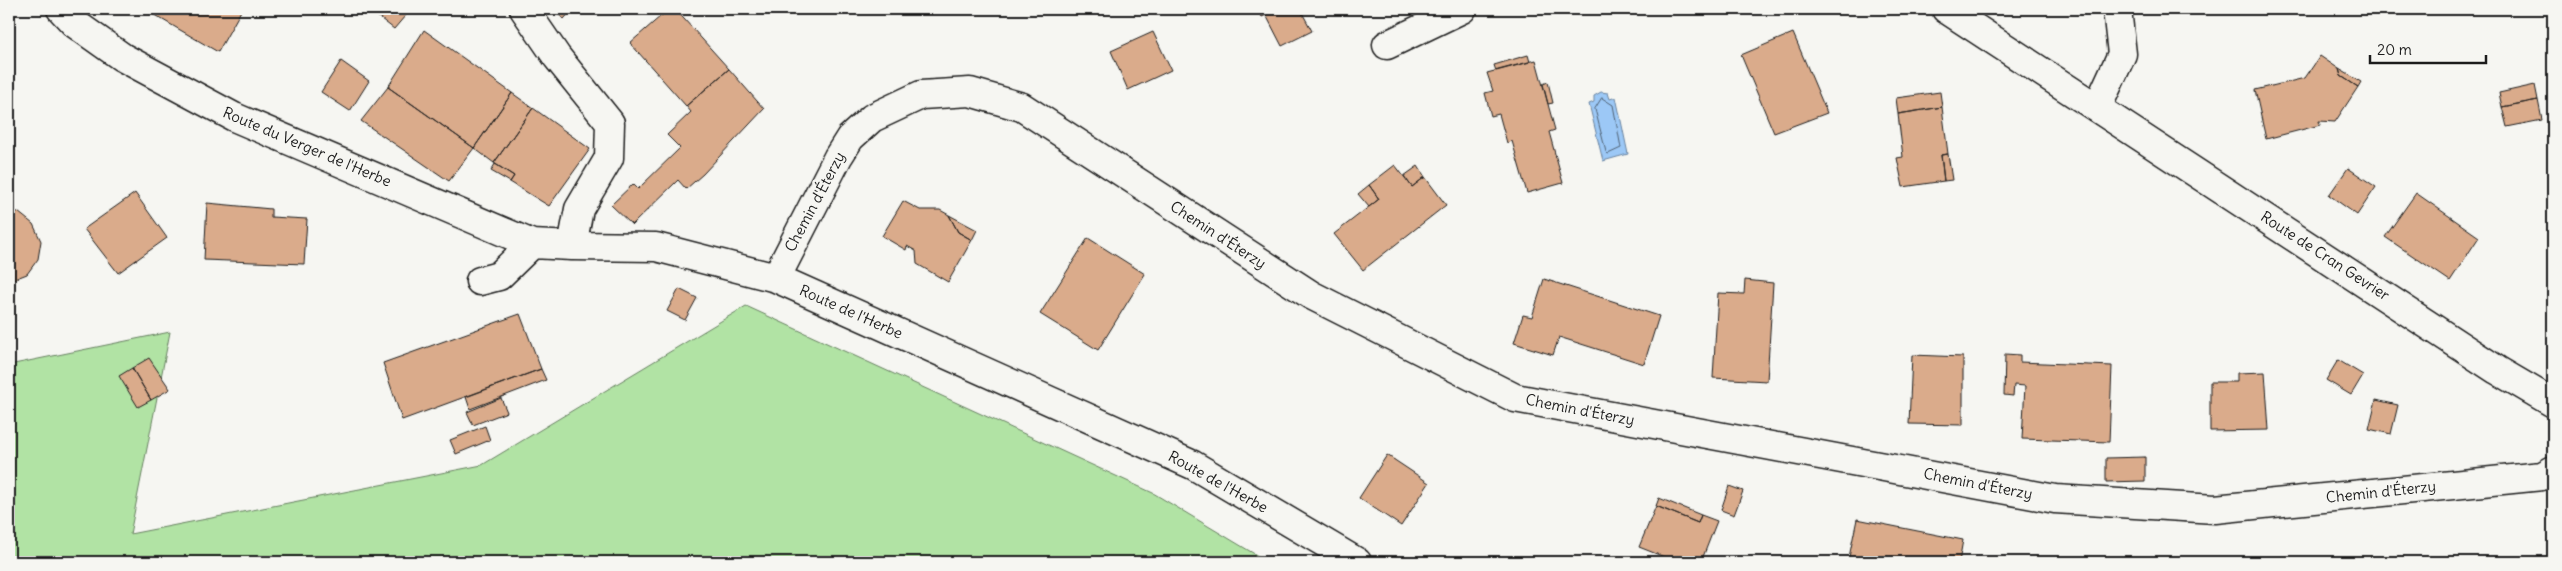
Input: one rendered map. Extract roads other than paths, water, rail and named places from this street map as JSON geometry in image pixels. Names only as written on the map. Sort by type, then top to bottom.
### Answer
[{"type":"street","name":"Route du Verger de l'Herbe","points":[[61,9],[74,23],[122,57],[234,117],[532,244],[572,246]]},
{"type":"street","points":[[524,9],[557,58],[610,123],[609,158],[579,209],[572,246]]},
{"type":"street","points":[[1387,45],[1462,9]]},
{"type":"street","name":"Route de Cran Gevrier","points":[[1946,9],[1974,29],[2098,106],[2497,370],[2553,403]]},
{"type":"street","points":[[2098,106],[2122,54],[2117,9]]},
{"type":"street","name":"Chemin d'Éterzy","points":[[776,278],[850,138],[872,118],[921,94],[970,92],[1022,107],[1311,296],[1516,398],[2055,499],[2215,509],[2542,476],[2553,470]]},
{"type":"street","points":[[480,281],[499,276],[532,244]]},
{"type":"street","name":"Route de l'Herbe","points":[[572,246],[656,247],[776,278],[1193,465],[1357,562]]},
{"type":"water","points":[[1601,92],[1608,93],[1610,99],[1616,97],[1628,154],[1603,161],[1589,104],[1594,102],[1594,96]]}]
